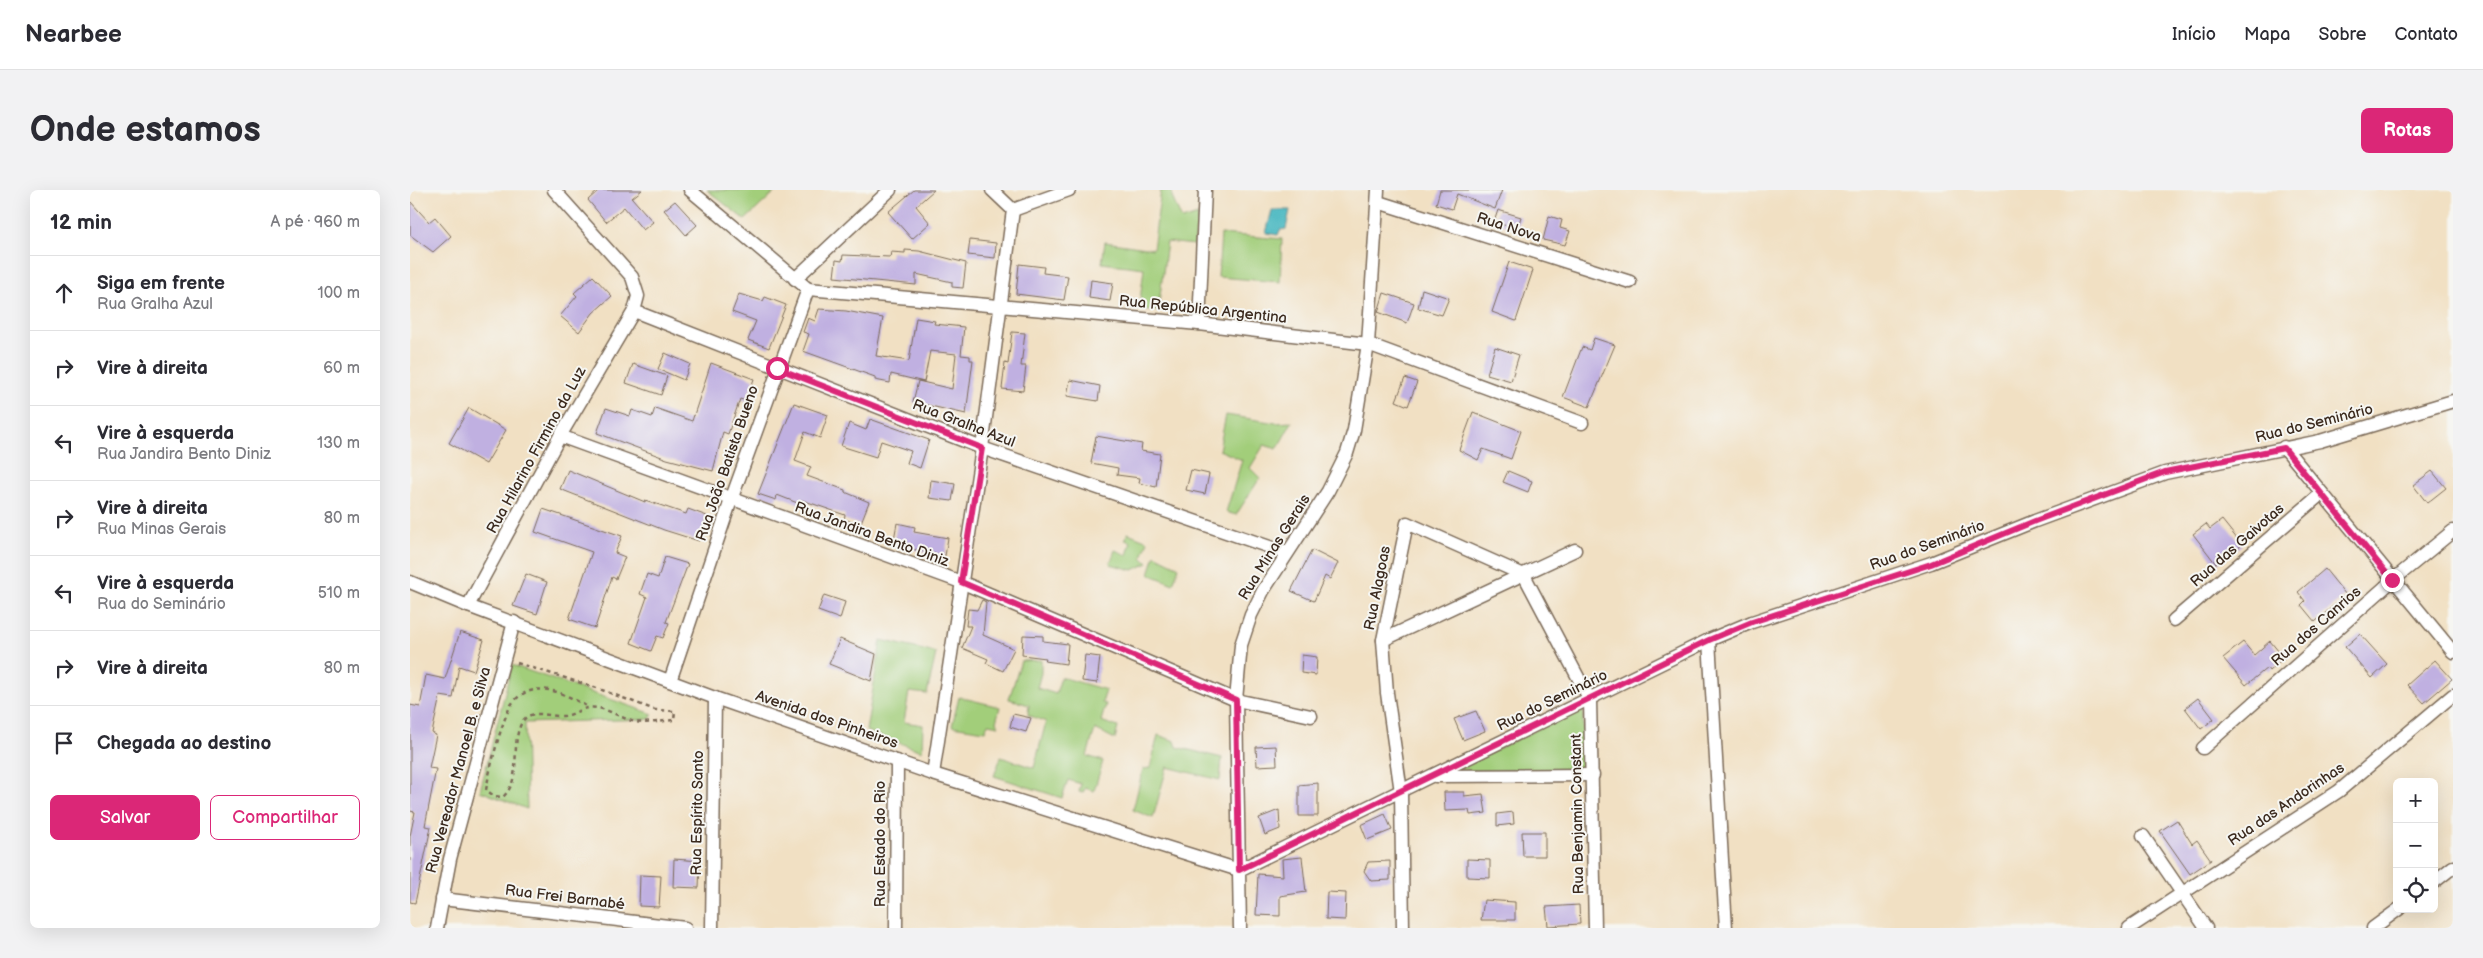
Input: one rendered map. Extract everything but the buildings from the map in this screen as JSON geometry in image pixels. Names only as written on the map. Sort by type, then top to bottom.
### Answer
[{"type":"street","points":[[690,190],[808,289]]},
{"type":"street","points":[[795,278],[890,190]]},
{"type":"street","points":[[992,190],[1013,210]]},
{"type":"street","points":[[1013,210],[1069,190]]},
{"type":"street","points":[[1199,324],[1205,190]]},
{"type":"street","points":[[562,193],[632,277],[638,296],[634,311]]},
{"type":"street","name":"Rua Nova","points":[[1378,196],[1630,282]]},
{"type":"street","name":"Rua Minas Gerais","points":[[1240,928],[1236,700],[1241,645],[1251,615],[1263,591],[1328,491],[1347,453],[1354,430],[1368,344],[1378,196]]},
{"type":"street","points":[[933,774],[982,448],[1013,210]]},
{"type":"street","name":"Rua República Argentina","points":[[808,289],[1199,324],[1368,344],[1582,423]]},
{"type":"street","name":"Rua João Batista Bueno","points":[[670,681],[777,368],[808,289]]},
{"type":"street","name":"Rua Gralha Azul","points":[[634,311],[982,448],[1287,553]]},
{"type":"street","name":"Rua Hilarino Firmino da Luz","points":[[468,606],[560,436],[634,311]]},
{"type":"street","name":"Rua do Seminário","points":[[1239,870],[1590,700],[1709,640],[1752,622],[1931,564],[2044,517],[2165,472],[2320,440],[2453,401]]},
{"type":"street","name":"Rua Jandira Bento Diniz","points":[[560,436],[731,500],[961,582],[1236,700],[1312,716]]},
{"type":"street","points":[[2284,448],[2453,652]]},
{"type":"street","name":"Rua das Gaivotas","points":[[2174,620],[2321,494]]},
{"type":"street","name":"Rua Alagoas","points":[[1403,928],[1400,792],[1386,693],[1383,640],[1407,523],[1524,575]]},
{"type":"street","name":"Rua dos Canrios","points":[[2203,748],[2392,580],[2453,531]]},
{"type":"street","points":[[1383,640],[1575,550]]},
{"type":"street","points":[[1524,575],[1590,700]]},
{"type":"street","name":"Avenida dos Pinheiros","points":[[410,582],[468,606],[715,698],[933,774],[1239,870]]},
{"type":"street","name":"Rua Vereador Manoel B. e Silva","points":[[437,928],[450,859],[514,622]]},
{"type":"street","points":[[1709,640],[1726,928]]},
{"type":"street","name":"Rua das Andorinhas","points":[[2129,928],[2339,791],[2453,695]]},
{"type":"street","name":"Rua Espírito Santo","points":[[712,928],[715,698]]},
{"type":"street","name":"Rua Benjamin Constant","points":[[1590,700],[1595,928]]},
{"type":"street","name":"Rua Estado do Rio","points":[[896,761],[896,928]]},
{"type":"street","name":"Rua do Seminário","points":[[1433,776],[1593,775]]},
{"type":"street","points":[[2143,836],[2206,928]]},
{"type":"street","points":[[2438,879],[2453,867]]},
{"type":"street","name":"Rua Frei Barnabé","points":[[442,899],[684,928]]},
{"type":"street","points":[[2373,928],[2394,913]]},
{"type":"path","points":[[486,790],[494,796],[503,797],[510,790],[514,780],[517,733],[524,719],[532,714],[563,716],[588,708],[606,710],[634,722],[674,720],[674,712],[655,710],[561,676],[509,661]]},
{"type":"path","points":[[481,795],[486,790],[502,731],[513,701],[530,691],[547,689],[568,694],[588,708]]},
{"type":"green space","points":[[707,190],[777,190],[745,220]]},
{"type":"green space","points":[[1161,190],[1172,190],[1172,197],[1182,220],[1198,215],[1194,245],[1167,242],[1158,311],[1139,309],[1144,268],[1102,263],[1105,242],[1153,249]]},
{"type":"green space","points":[[1221,234],[1282,239],[1280,282],[1218,277]]},
{"type":"green space","points":[[1226,415],[1276,423],[1292,422],[1277,449],[1264,445],[1250,468],[1260,478],[1236,515],[1226,512],[1242,460],[1219,450]]},
{"type":"green space","points":[[1128,533],[1148,541],[1142,557],[1148,563],[1133,570],[1110,564],[1115,550],[1127,555],[1131,542],[1125,540]]},
{"type":"green space","points":[[1155,555],[1179,567],[1173,584],[1149,574]]},
{"type":"green space","points":[[881,640],[936,653],[927,694],[909,692],[904,722],[923,725],[922,751],[866,731]]},
{"type":"green space","points":[[1041,660],[1041,673],[1037,688],[1056,694],[1061,677],[1106,690],[1102,703],[1106,704],[1101,721],[1118,727],[1115,739],[1095,729],[1087,756],[1103,761],[1094,791],[1085,788],[1083,793],[1079,792],[1081,784],[1068,780],[1062,798],[994,776],[1001,757],[1034,768],[1046,722],[1028,715],[1029,705],[1009,699],[1021,661]]},
{"type":"green space","points":[[512,665],[653,714],[650,719],[525,723],[527,809],[480,791]]},
{"type":"green space","points":[[959,697],[1000,707],[996,722],[999,726],[988,724],[985,731],[952,726]]},
{"type":"green space","points":[[1583,707],[1583,769],[1452,771]]},
{"type":"green space","points":[[1158,735],[1175,741],[1177,747],[1222,758],[1220,780],[1167,767],[1153,818],[1133,810],[1143,769],[1150,768]]},
{"type":"water","points":[[1272,210],[1290,210],[1286,229],[1280,230],[1278,235],[1266,233]]},
{"type":"route","points":[[777,368],[982,448],[961,582],[1236,700],[1239,870],[1590,700],[1709,640],[1752,622],[1931,564],[2035,521],[2165,472],[2284,448],[2392,580]]}]
